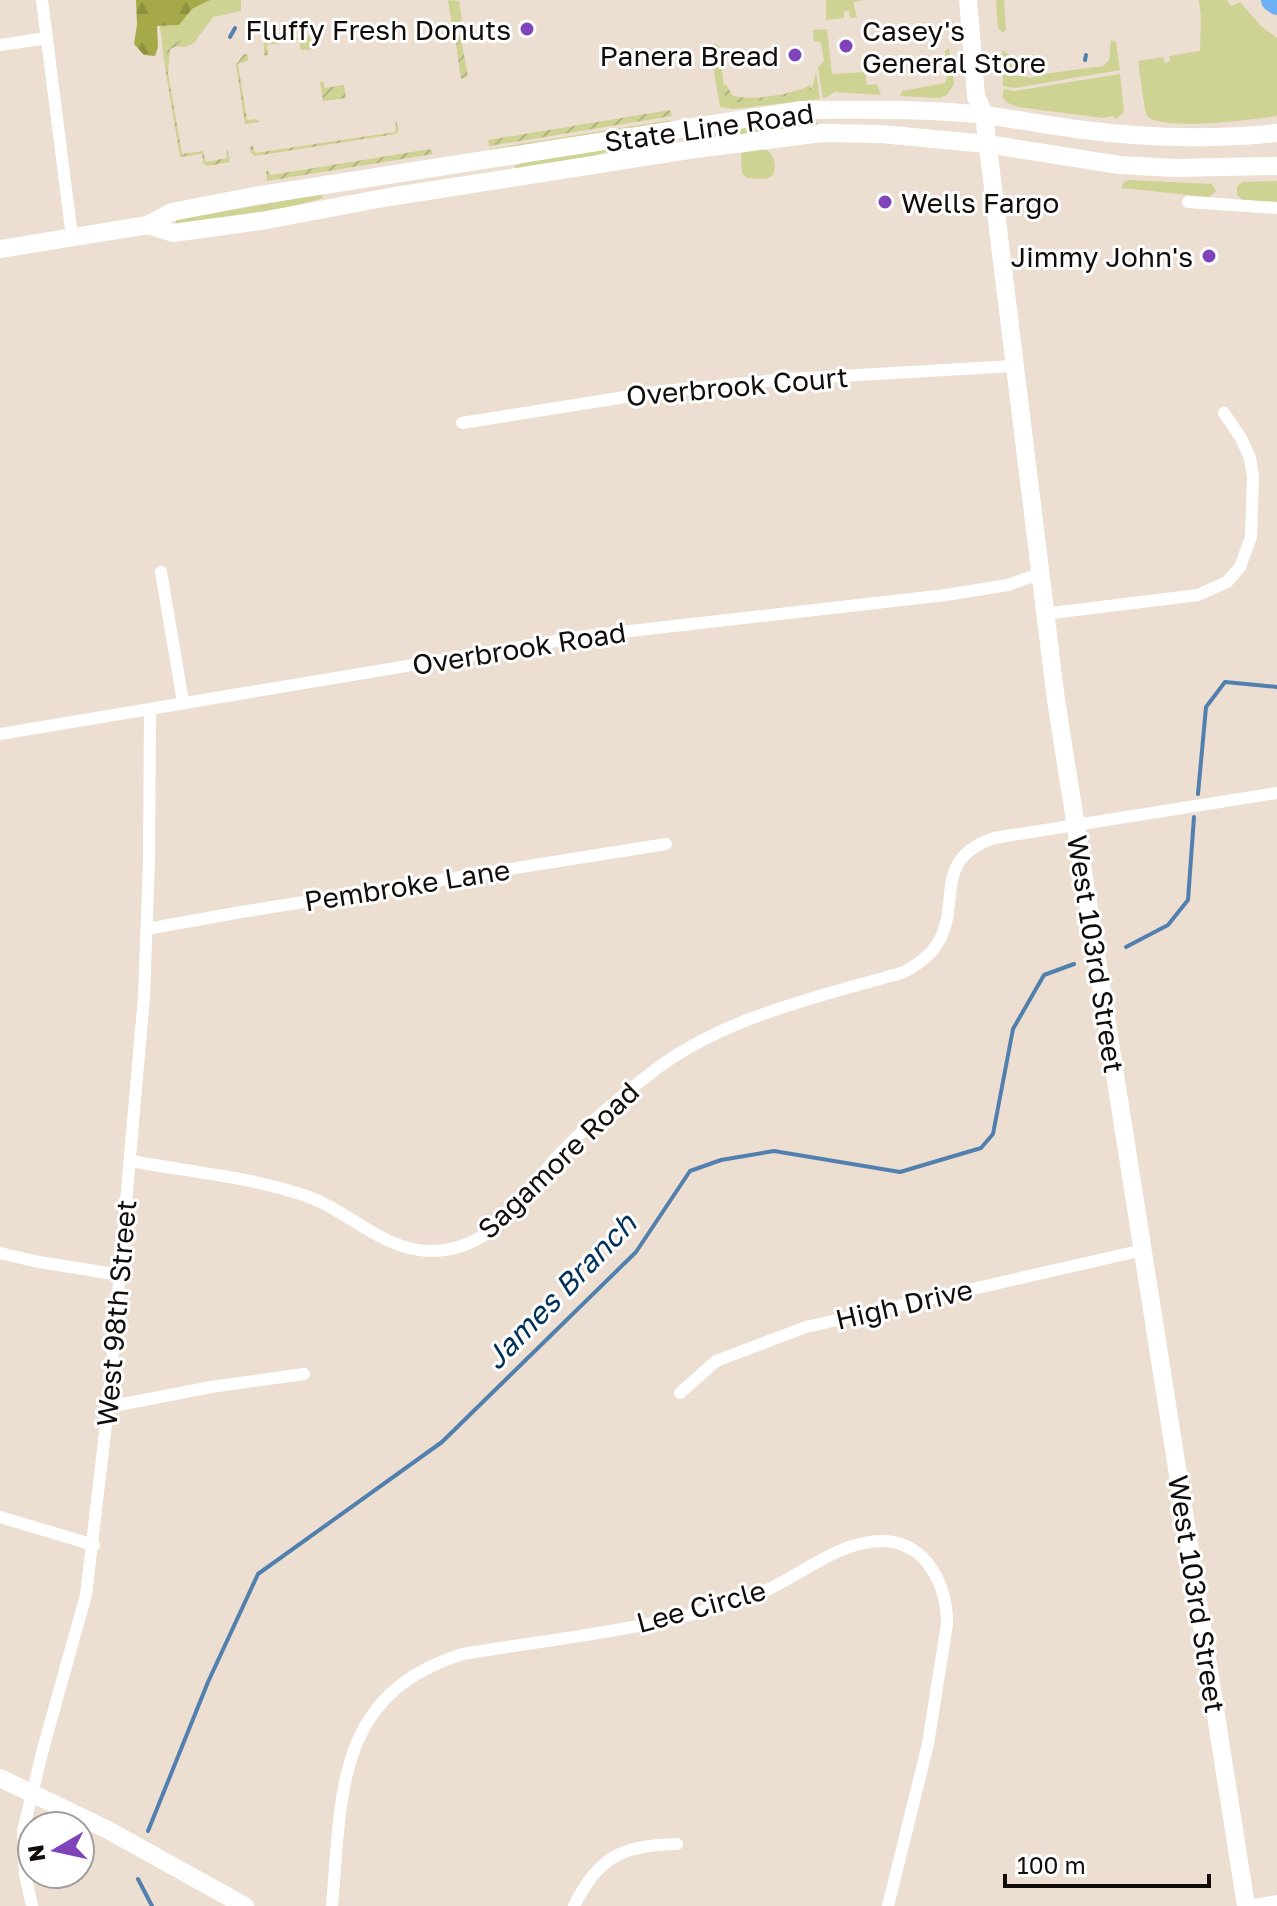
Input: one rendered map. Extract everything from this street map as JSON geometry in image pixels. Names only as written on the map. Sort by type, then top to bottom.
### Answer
[{"type":"main road","name":"West 103rd Street","points":[[968,0],[976,96],[984,115],[1044,614],[1248,1906]]},
{"type":"main road","name":"State Line Road","points":[[0,249],[148,225],[172,212],[249,197],[802,110],[874,109],[984,115],[1122,134],[1226,137],[1277,133]]},
{"type":"main road","name":"State Line Road","points":[[148,225],[173,233],[261,221],[389,197],[738,142],[822,133],[881,134],[987,144],[1119,165],[1175,168],[1277,166]]},
{"type":"main road","points":[[0,1778],[108,1830],[245,1906]]},
{"type":"street","points":[[42,0],[72,237]]},
{"type":"street","points":[[0,45],[47,38]]},
{"type":"street","points":[[1188,202],[1277,208]]},
{"type":"street","name":"Overbrook Court","points":[[462,423],[663,391],[789,379],[1014,366]]},
{"type":"street","points":[[1044,614],[1198,595],[1227,582],[1248,552],[1253,477],[1250,458],[1241,438],[1224,413]]},
{"type":"street","points":[[161,572],[183,702]]},
{"type":"street","name":"Overbrook Road","points":[[0,734],[602,634],[946,595],[1008,585],[1039,574]]},
{"type":"street","name":"West 98th Street","points":[[32,1906],[24,1866],[23,1831],[86,1595],[108,1407],[131,1161],[147,929],[150,710]]},
{"type":"street","name":"Sagamore Road","points":[[131,1161],[310,1197],[407,1248],[428,1252],[461,1246],[489,1231],[595,1120],[649,1073],[677,1055],[739,1023],[904,972],[920,963],[939,940],[945,923],[953,872],[964,855],[982,842],[1277,793]]},
{"type":"street","name":"Pembroke Lane","points":[[147,929],[666,844]]},
{"type":"street","name":"High Drive","points":[[680,1393],[716,1361],[806,1327],[1143,1250]]},
{"type":"street","points":[[0,1253],[120,1275]]},
{"type":"street","points":[[108,1407],[211,1387],[304,1374]]},
{"type":"street","points":[[0,1517],[94,1545]]},
{"type":"street","name":"Lee Circle","points":[[332,1906],[342,1793],[352,1749],[374,1713],[392,1692],[413,1676],[443,1660],[463,1654],[679,1617],[752,1597],[859,1544],[887,1541],[918,1554],[928,1562],[941,1584],[947,1606],[947,1624],[928,1744],[888,1906]]},
{"type":"street","points":[[574,1906],[585,1883],[599,1866],[614,1856],[677,1844]]},
{"type":"street","points":[[1248,1906],[1277,1901]]},
{"type":"green space","points":[[136,0],[210,0],[192,9],[179,25],[157,26],[155,56],[144,55],[134,44]]},
{"type":"green space","points":[[210,0],[241,0],[241,11],[213,17],[194,43],[186,47],[168,46],[165,67],[160,26],[179,25],[192,9]]},
{"type":"green space","points":[[448,0],[459,1],[462,19],[458,24],[452,25]]},
{"type":"green space","points":[[826,0],[866,0],[853,2],[857,17],[850,18],[849,11],[844,11],[844,18],[826,20]]},
{"type":"green space","points":[[996,0],[1004,0],[1006,30],[1003,33],[998,28]]},
{"type":"green space","points":[[1199,0],[1227,0],[1231,6],[1240,2],[1261,26],[1277,38],[1277,116],[1193,124],[1149,118],[1145,111],[1138,61],[1163,57],[1165,63],[1170,61],[1169,56],[1200,51]]},
{"type":"green space","points":[[827,29],[832,74],[865,72],[867,85],[877,84],[881,95],[835,92],[823,99],[818,67],[824,61],[821,43],[814,41],[813,30]]},
{"type":"green space","points":[[196,34],[195,39],[170,49],[168,73],[182,154],[203,151],[206,162],[227,158],[227,147],[230,162],[207,166],[203,163],[202,154],[180,157],[165,67],[168,46]]},
{"type":"green space","points":[[460,35],[468,76],[461,79],[455,37]]},
{"type":"green space","points":[[310,36],[312,49],[301,50],[299,40],[267,45],[268,56],[264,55],[264,43]]},
{"type":"green space","points":[[1111,40],[1116,42],[1120,70],[1014,88],[1003,86],[1002,50],[1010,55],[1014,75],[1031,78],[1103,66],[1109,60]]},
{"type":"green space","points":[[715,43],[719,46],[725,96],[747,103],[798,96],[812,89],[816,72],[820,99],[733,109],[720,107],[710,47]]},
{"type":"green space","points":[[949,48],[954,84],[947,95],[939,98],[900,96],[902,91],[945,83],[945,51]]},
{"type":"green space","points":[[244,54],[248,55],[248,61],[238,64],[247,120],[256,119],[259,122],[245,124],[236,65]]},
{"type":"green space","points":[[1120,74],[1124,112],[1116,119],[1113,116],[1103,118],[1018,107],[1002,97],[1004,89],[1014,91]]},
{"type":"green space","points":[[323,81],[325,88],[344,85],[346,98],[323,101],[320,82]]},
{"type":"green space","points":[[726,84],[732,95],[749,98],[783,94],[810,85],[812,89],[798,96],[747,103],[732,102],[725,96],[723,86]]},
{"type":"green space","points":[[670,110],[672,116],[489,146],[488,140]]},
{"type":"green space","points":[[396,120],[399,130],[396,134],[255,156],[251,153],[250,146],[253,146],[255,153],[395,132]]},
{"type":"green space","points":[[816,121],[819,125],[752,135],[729,133],[729,128]]},
{"type":"green space","points":[[671,122],[490,152],[490,149]]},
{"type":"green space","points":[[634,144],[565,164],[515,170],[515,166],[527,162]]},
{"type":"green space","points":[[430,149],[433,154],[267,181],[266,169],[271,175]]},
{"type":"green space","points":[[763,149],[774,159],[773,175],[766,179],[747,178],[742,173],[741,153]]},
{"type":"green space","points":[[1277,181],[1277,202],[1242,200],[1237,195],[1237,187],[1242,182]]},
{"type":"green space","points":[[1124,182],[1212,184],[1216,191],[1209,197],[1121,188]]},
{"type":"green space","points":[[322,194],[323,198],[287,208],[176,224],[176,220]]},
{"type":"waterway","points":[[1273,0],[1277,3]]},
{"type":"waterway","points":[[230,37],[235,28]]},
{"type":"waterway","points":[[1085,60],[1086,55]]},
{"type":"waterway","name":"James Branch","points":[[1198,794],[1206,707],[1225,682],[1277,687]]},
{"type":"waterway","name":"James Branch","points":[[1126,947],[1168,925],[1188,900],[1194,817]]},
{"type":"waterway","name":"James Branch","points":[[148,1831],[208,1682],[258,1574],[442,1442],[636,1252],[690,1171],[721,1160],[774,1151],[900,1172],[981,1148],[993,1134],[1013,1029],[1044,975],[1074,964]]},
{"type":"waterway","name":"James Branch","points":[[138,1879],[152,1906]]},
{"type":"place","name":"Fluffy Fresh Donuts","points":[[527,29]]},
{"type":"place","name":"Casey's General Store","points":[[846,46]]},
{"type":"place","name":"Panera Bread","points":[[795,55]]},
{"type":"place","name":"Wells Fargo","points":[[885,202]]},
{"type":"place","name":"Jimmy John's","points":[[1209,256]]}]
